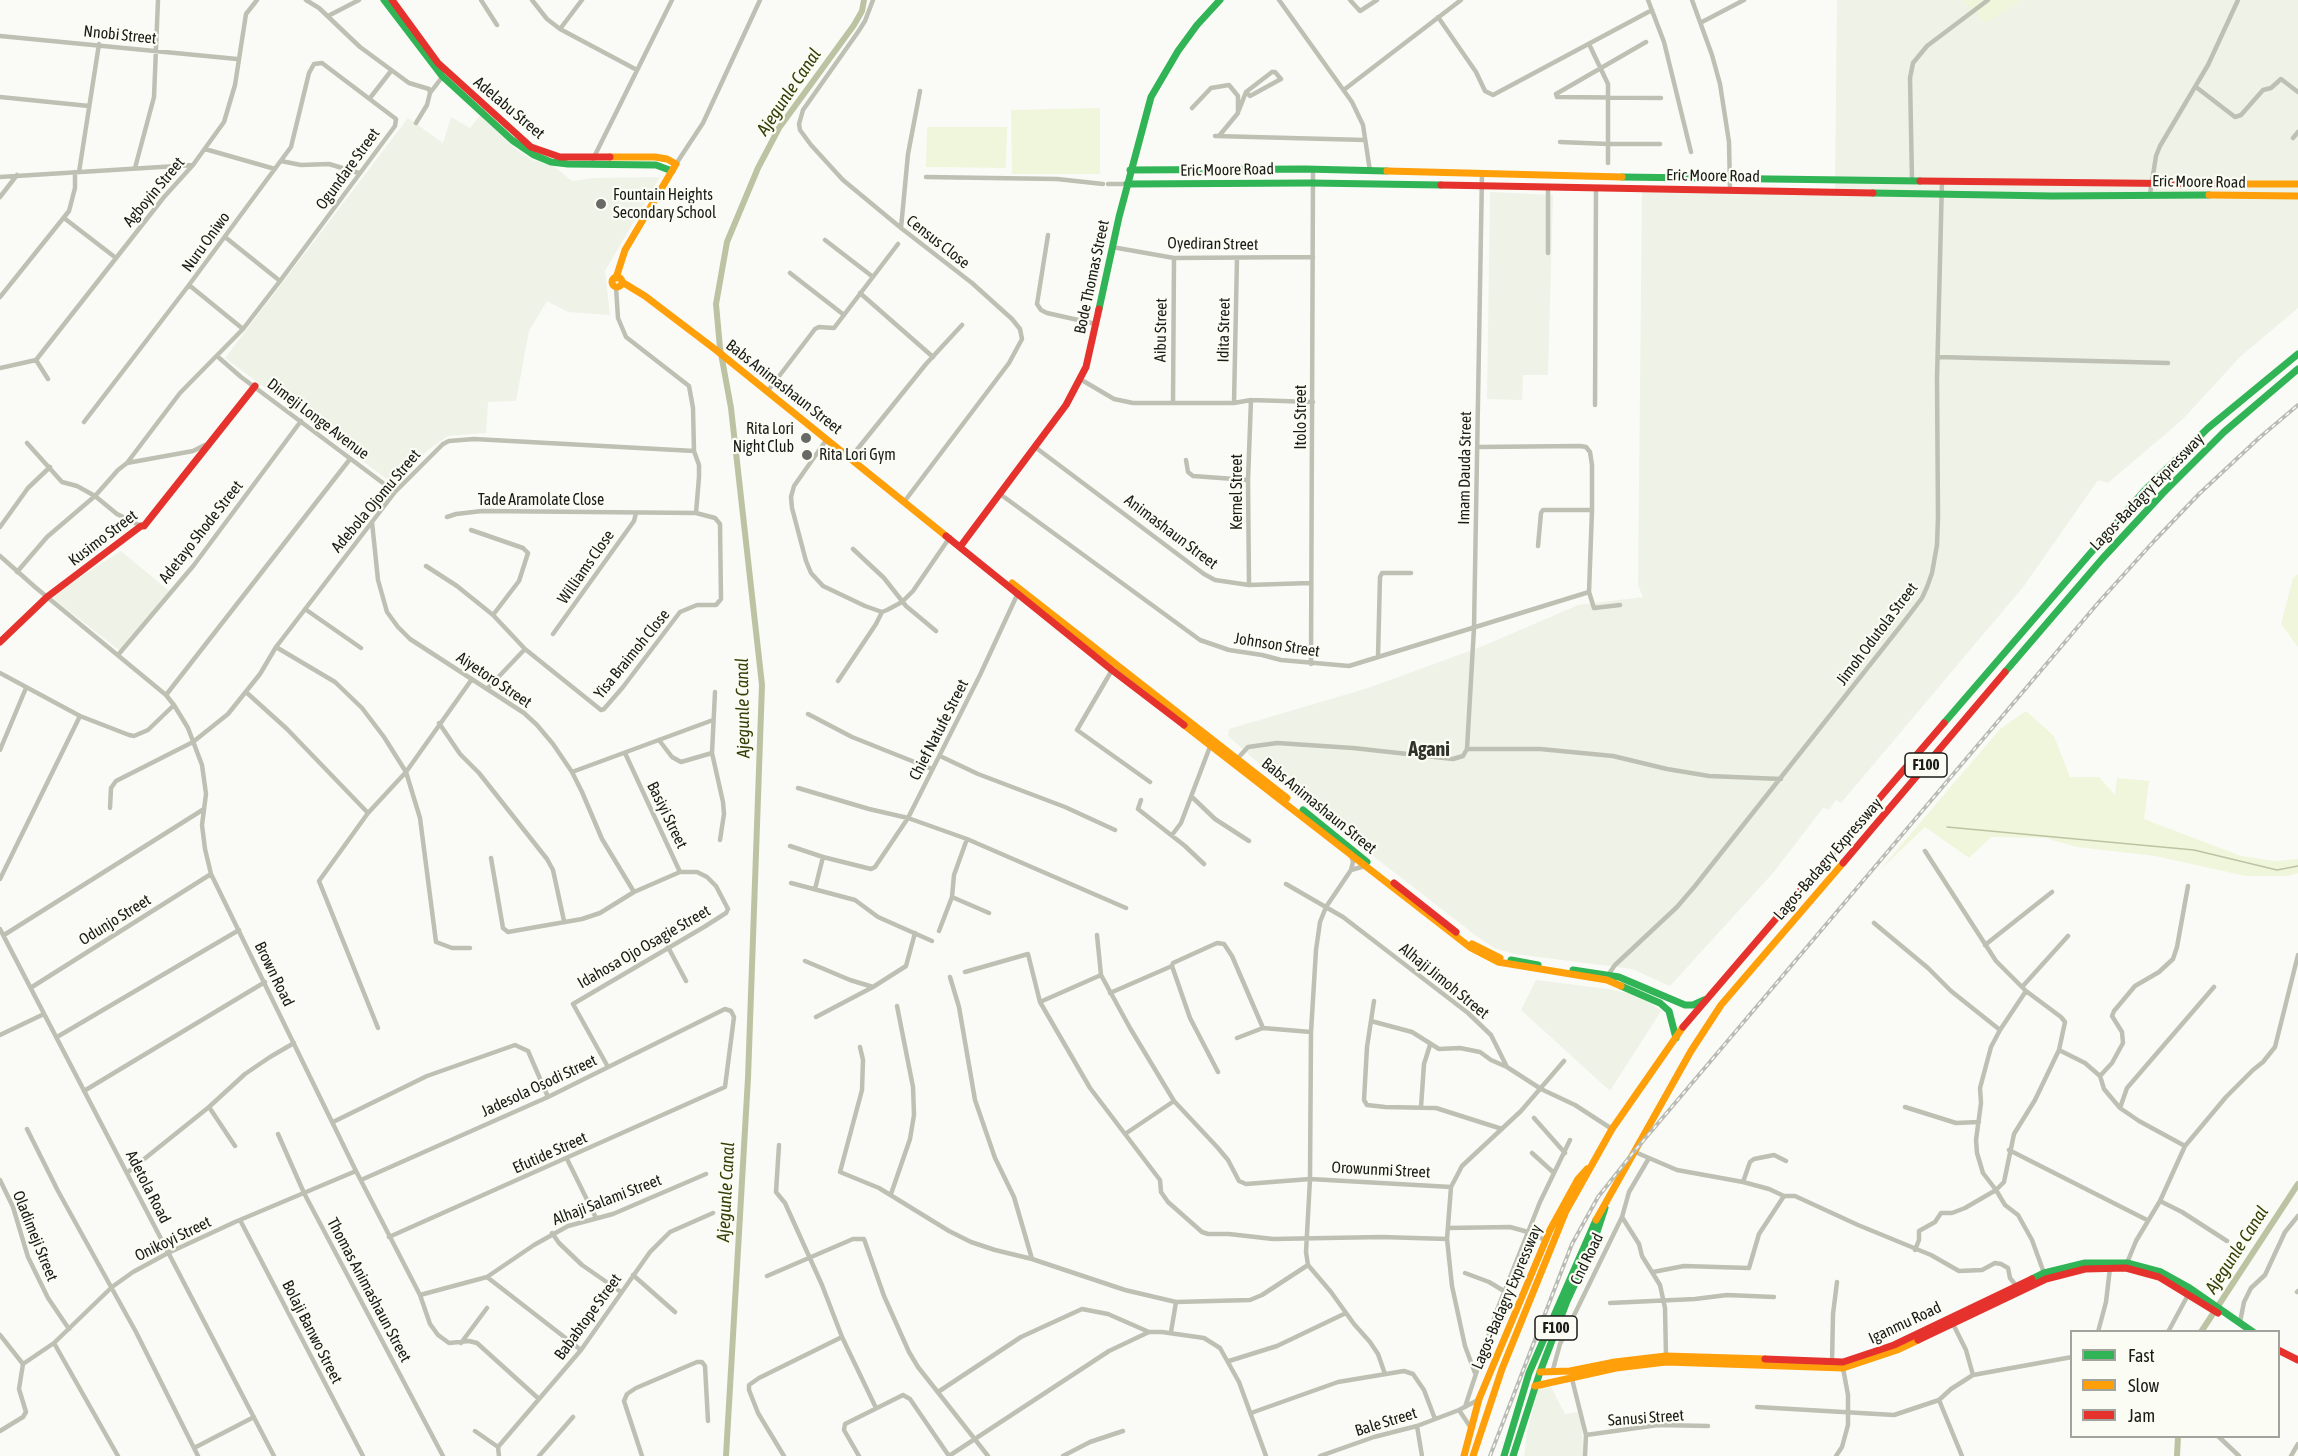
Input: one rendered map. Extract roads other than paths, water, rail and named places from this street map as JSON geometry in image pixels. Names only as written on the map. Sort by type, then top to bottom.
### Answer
[{"type":"main road","name":"Adelabu Street","points":[[384,0],[424,56],[512,140],[534,155],[552,162],[676,164]]},
{"type":"main road","name":"Adelabu Street","points":[[392,0],[445,76]]},
{"type":"main road","name":"Bode Thomas Street","points":[[957,543],[1000,494],[1065,405],[1080,380],[1086,367],[1142,124],[1160,81],[1197,26],[1220,0]]},
{"type":"main road","points":[[618,282],[620,260],[676,164]]},
{"type":"main road","name":"Eric Moore Road","points":[[1130,170],[1313,170],[1551,177],[2298,184]]},
{"type":"main road","name":"Eric Moore Road","points":[[1127,184],[1311,183],[2052,196],[2150,194],[2298,196]]},
{"type":"main road","name":"Babs Animashaun Street","points":[[618,282],[636,289],[744,372],[904,502],[1212,742],[1365,866],[1432,916]]},
{"type":"main road","name":"Lagos-Badagry Expressway","points":[[1473,1456],[1502,1369],[1566,1211],[1612,1129],[1704,999],[2144,491],[2208,428],[2298,354]]},
{"type":"main road","name":"Lagos-Badagry Expressway","points":[[1513,1456],[1540,1372],[1567,1301],[1592,1247],[1606,1202],[1691,1051],[1721,1005],[2102,559],[2224,432],[2298,369]]},
{"type":"main road","name":"Kusimo Street","points":[[0,642],[47,597],[149,521],[255,386]]},
{"type":"main road","name":"Babs Animashaun Street","points":[[957,543],[1112,670],[1238,758],[1470,948],[1491,960],[1526,968],[1608,977],[1655,991],[1685,1005],[1693,1005],[1704,999]]},
{"type":"main road","name":"Babs Animashaun Street","points":[[1608,977],[1665,1006],[1672,1017],[1676,1038]]},
{"type":"main road","name":"Lagos-Badagry Expressway","points":[[1464,1453],[1479,1399],[1545,1240],[1578,1179],[1595,1158]]},
{"type":"main road","name":"F100","points":[[1504,1456],[1529,1373],[1579,1254],[1606,1202]]},
{"type":"main road","name":"Iganmu Road","points":[[1540,1372],[1571,1375],[1666,1362],[1843,1365],[1871,1360],[1897,1350],[2044,1274],[2085,1263],[2127,1263],[2161,1272],[2193,1296]]},
{"type":"main road","name":"Iganmu Road","points":[[1535,1386],[1615,1362],[1665,1356],[1843,1365],[1894,1345],[2018,1288],[2073,1271],[2110,1268],[2126,1268],[2159,1277],[2229,1318],[2243,1330]]},
{"type":"main road","name":"Iganmu Road","points":[[2229,1318],[2240,1322],[2250,1330]]},
{"type":"main road","points":[[2280,1350],[2298,1358]]},
{"type":"street","points":[[135,168],[154,97],[158,0]]},
{"type":"street","name":"Agboyin Street","points":[[36,360],[218,132],[229,109],[235,85],[237,59],[246,14],[257,0]]},
{"type":"street","points":[[306,0],[328,16],[360,47],[391,71],[409,83],[429,89],[430,93]]},
{"type":"street","points":[[328,16],[359,0]]},
{"type":"street","points":[[481,0],[497,25]]},
{"type":"street","points":[[532,0],[547,19],[560,29],[637,70]]},
{"type":"street","points":[[560,29],[582,0]]},
{"type":"street","points":[[593,161],[672,0]]},
{"type":"street","points":[[676,164],[708,113],[760,0]]},
{"type":"street","name":"Census Close","points":[[873,0],[862,27],[803,110],[799,124],[804,137],[831,167],[901,228],[1000,307],[1020,329],[1022,339],[1009,363],[904,502]]},
{"type":"street","points":[[1280,0],[1345,89],[1359,115],[1370,171]]},
{"type":"street","points":[[1350,0],[1360,11],[1377,0]]},
{"type":"street","points":[[1345,89],[1461,0]]},
{"type":"street","points":[[1648,0],[1664,42],[1691,152]]},
{"type":"street","points":[[1692,0],[1702,22],[1715,64],[1726,118],[1730,190]]},
{"type":"street","points":[[1702,22],[1744,0]]},
{"type":"street","points":[[1912,180],[1910,78],[1913,63],[1927,46],[1988,0]]},
{"type":"street","points":[[2150,194],[2160,146],[2196,87],[2238,0]]},
{"type":"street","points":[[1438,17],[1476,72],[1485,91],[1493,95],[1652,10]]},
{"type":"street","name":"Nnobi Street","points":[[0,36],[237,59]]},
{"type":"street","points":[[1647,42],[1555,95],[1661,98]]},
{"type":"street","points":[[0,297],[64,218],[72,202],[99,44]]},
{"type":"street","points":[[1589,44],[1608,84],[1608,163]]},
{"type":"street","name":"Ogundare Street","points":[[17,572],[47,537],[95,496],[127,463],[180,393],[243,328],[397,122],[370,98],[318,62]]},
{"type":"street","name":"Nuru Oniwo","points":[[84,422],[291,147],[309,73],[314,64],[318,62]]},
{"type":"street","points":[[370,98],[391,71]]},
{"type":"street","points":[[1246,92],[1250,96],[1281,79],[1275,72],[1272,72],[1246,92],[1238,113],[1217,136],[1365,140]]},
{"type":"street","points":[[416,123],[427,105],[430,93],[445,76]]},
{"type":"street","points":[[2196,87],[2235,117],[2241,115],[2263,90],[2271,88],[2280,79],[2298,92]]},
{"type":"street","points":[[1192,108],[1211,88],[1229,85],[1238,96],[1238,113]]},
{"type":"street","points":[[901,228],[908,154],[920,90]]},
{"type":"street","points":[[0,97],[89,106]]},
{"type":"street","points":[[2293,138],[2298,132]]},
{"type":"street","points":[[1560,142],[1660,144]]},
{"type":"street","points":[[205,148],[275,170]]},
{"type":"street","points":[[281,161],[301,165],[329,164],[359,173]]},
{"type":"street","points":[[0,177],[193,165]]},
{"type":"street","name":"Itolo Street","points":[[1311,663],[1313,257],[1311,183],[1313,170]]},
{"type":"street","name":"Imam Dauda Street","points":[[1467,749],[1474,628],[1482,174]]},
{"type":"street","points":[[0,197],[16,175]]},
{"type":"street","points":[[926,177],[1057,179],[1127,184]]},
{"type":"street","name":"Jimoh Odutola Street","points":[[1608,977],[1683,900],[1922,598],[1932,573],[1937,545],[1942,180]]},
{"type":"street","points":[[1548,188],[1548,253]]},
{"type":"street","points":[[1595,405],[1596,188]]},
{"type":"street","points":[[64,218],[116,258]]},
{"type":"street","points":[[1048,235],[1037,304],[1047,313],[1096,324]]},
{"type":"street","points":[[225,237],[280,281]]},
{"type":"street","points":[[825,240],[873,277]]},
{"type":"street","points":[[767,392],[815,329],[834,328],[898,244]]},
{"type":"street","name":"Oyediran Street","points":[[1112,247],[1174,258],[1313,257]]},
{"type":"street","name":"Aibu Street","points":[[1173,402],[1174,258]]},
{"type":"street","name":"Idita Street","points":[[1234,403],[1238,258]]},
{"type":"street","points":[[790,273],[844,315]]},
{"type":"street","points":[[618,282],[618,318],[626,337],[689,386],[693,408],[694,451],[699,465],[696,513]]},
{"type":"street","points":[[189,285],[243,328]]},
{"type":"street","points":[[860,293],[933,357]]},
{"type":"street","points":[[851,457],[962,325]]},
{"type":"street","name":"Dimeji Longe Avenue","points":[[217,356],[395,492]]},
{"type":"street","points":[[1938,357],[2168,363]]},
{"type":"street","points":[[0,368],[36,360],[48,379]]},
{"type":"street","points":[[1080,380],[1121,401],[1313,402]]},
{"type":"street","name":"Kernel Street","points":[[1249,585],[1248,480],[1251,400]]},
{"type":"street","name":"Adetayo Shode Street","points":[[118,656],[194,565],[301,421]]},
{"type":"street","name":"Adebola Ojomu Street","points":[[110,808],[111,788],[116,781],[193,742],[228,714],[246,692],[276,647],[395,492],[433,452],[449,441],[462,439],[694,451]]},
{"type":"street","points":[[827,439],[794,486],[791,497],[806,561],[811,573],[823,586],[841,596],[882,612]]},
{"type":"street","points":[[127,463],[193,451],[210,443]]},
{"type":"street","points":[[27,444],[62,482],[70,486],[77,486],[95,496],[105,506],[141,526]]},
{"type":"street","name":"Animashaun Street","points":[[1035,447],[1204,574],[1223,582],[1249,585],[1310,583]]},
{"type":"street","points":[[1478,447],[1586,447],[1590,452],[1592,465],[1589,592],[1594,608],[1620,604]]},
{"type":"street","points":[[166,695],[350,459]]},
{"type":"street","points":[[1186,460],[1188,472],[1193,476],[1248,480]]},
{"type":"street","points":[[0,527],[28,488],[50,467]]},
{"type":"street","name":"Johnson Street","points":[[1000,494],[1200,640],[1229,651],[1349,666],[1589,592]]},
{"type":"street","points":[[1538,546],[1543,510],[1592,510]]},
{"type":"street","name":"Tade Aramolate Close","points":[[447,517],[482,511],[696,513]]},
{"type":"street","name":"Williams Close","points":[[553,634],[634,521],[636,513]]},
{"type":"street","name":"Yisa Braimoh Close","points":[[525,649],[597,708],[604,709],[680,612],[697,605],[719,603],[722,594],[720,524],[715,518],[696,513]]},
{"type":"street","name":"Aiyetoro Street","points":[[372,522],[378,580],[387,612],[411,639],[524,713],[537,725],[572,772],[602,839],[634,892]]},
{"type":"street","points":[[471,530],[523,548],[528,556],[519,581],[493,615]]},
{"type":"street","points":[[838,681],[882,612],[903,600],[957,543]]},
{"type":"street","points":[[853,549],[936,631]]},
{"type":"street","name":"Brown Road","points":[[0,556],[166,695],[174,705],[188,728],[203,774],[206,794],[202,825],[211,874],[389,1238],[420,1295],[426,1315],[438,1335],[449,1343],[469,1341],[477,1343],[539,1399]]},
{"type":"street","points":[[426,566],[457,586],[493,615],[525,649],[487,689]]},
{"type":"street","points":[[1378,657],[1380,577],[1383,573],[1411,573]]},
{"type":"street","name":"Chief Natufe Street","points":[[823,857],[875,867],[908,818],[982,671],[1018,593]]},
{"type":"street","points":[[305,609],[360,648]]},
{"type":"street","points":[[276,647],[335,682],[350,695],[384,737],[406,772],[420,818],[436,942],[452,948],[470,948]]},
{"type":"street","points":[[1112,670],[1077,730],[1150,782]]},
{"type":"street","points":[[0,674],[80,716],[134,736],[148,730],[174,705]]},
{"type":"street","points":[[378,1028],[319,881],[368,813],[406,772],[472,679]]},
{"type":"street","points":[[0,750],[26,688]]},
{"type":"street","points":[[246,692],[287,729],[368,813]]},
{"type":"street","points":[[715,692],[712,753],[723,802],[724,814],[720,840]]},
{"type":"street","points":[[808,714],[852,737],[932,769]]},
{"type":"street","points":[[0,879],[80,716]]},
{"type":"street","points":[[572,772],[713,720]]},
{"type":"street","points":[[439,723],[460,753],[479,773],[547,859],[553,870],[564,921]]},
{"type":"street","points":[[659,740],[672,758],[681,762],[712,753]]},
{"type":"street","points":[[1172,835],[1181,823],[1212,742]]},
{"type":"street","points":[[1238,758],[1248,747],[1277,743],[1353,748],[1453,759],[1463,756],[1467,749],[1540,748],[1613,756],[1709,776],[1781,779]]},
{"type":"street","name":"Basiyi Street","points":[[625,753],[680,872],[697,872],[716,886],[728,909],[727,912]]},
{"type":"street","points":[[940,756],[1115,830]]},
{"type":"street","points":[[798,789],[908,818],[966,839],[1126,908]]},
{"type":"street","points":[[1192,797],[1215,819],[1249,841]]},
{"type":"street","points":[[1141,800],[1138,809],[1204,864]]},
{"type":"street","points":[[4,935],[204,809]]},
{"type":"street","points":[[939,931],[952,897],[954,875],[966,839]]},
{"type":"street","points":[[790,846],[823,857],[815,889]]},
{"type":"street","points":[[1916,1250],[1919,1231],[1935,1222],[1941,1213],[1952,1213],[1965,1208],[1996,1190],[2004,1182],[2014,1134],[2040,1090],[2059,1050],[2065,1022],[2024,989],[1996,961],[1925,850]]},
{"type":"street","points":[[1351,855],[1353,862],[1351,870],[1326,907],[1320,922],[1316,950],[1311,1032],[1310,1179],[1305,1240],[1308,1265],[1371,1342],[1385,1374]]},
{"type":"street","points":[[491,858],[505,931],[525,930],[582,919],[600,913],[634,892],[680,872]]},
{"type":"street","points":[[1351,870],[1365,866]]},
{"type":"street","name":"Odunjo Street","points":[[32,987],[211,874]]},
{"type":"street","points":[[791,883],[855,900],[878,917],[932,941]]},
{"type":"street","name":"Alhaji Jimoh Street","points":[[1286,884],[1362,931],[1477,1020],[1491,1035],[1507,1067]]},
{"type":"street","points":[[2100,1076],[2112,1063],[2123,1042],[2122,1032],[2112,1016],[2114,1011],[2135,986],[2159,972],[2173,959],[2188,886]]},
{"type":"street","points":[[1985,945],[2052,892]]},
{"type":"street","points":[[952,897],[989,913]]},
{"type":"street","name":"Idahosa Ojo Osagie Street","points":[[608,1067],[573,1004],[727,912]]},
{"type":"street","points":[[1874,922],[2000,1030]]},
{"type":"street","name":"Adetola Road","points":[[0,929],[274,1456]]},
{"type":"street","points":[[57,1036],[239,930]]},
{"type":"street","points":[[816,1017],[873,987],[906,966],[915,933]]},
{"type":"street","points":[[1097,935],[1101,975],[1174,1101],[1125,1134]]},
{"type":"street","points":[[2044,1274],[2032,1240],[2018,1215],[2006,1205],[1986,1180],[1980,1165],[1976,1140],[1982,1076],[1991,1047],[2024,989],[2068,936]]},
{"type":"street","points":[[1110,993],[1172,966],[1173,963],[1216,943],[1224,944],[1263,1028]]},
{"type":"street","points":[[668,947],[686,981]]},
{"type":"street","points":[[965,972],[1028,954],[1040,1002],[1090,1088],[1160,1180],[1161,1192],[1172,1207],[1202,1232],[1305,1240],[1332,1238],[1447,1239]]},
{"type":"street","points":[[2127,1263],[2147,1220],[2160,1201],[2185,1146],[2226,1097],[2263,1062],[2275,1047],[2298,955]]},
{"type":"street","points":[[805,961],[873,987]]},
{"type":"street","points":[[1172,966],[1190,1018],[1218,1072]]},
{"type":"street","points":[[1040,1002],[1101,975]]},
{"type":"street","points":[[950,977],[959,1008],[975,1100],[994,1158],[1014,1197],[1032,1260]]},
{"type":"street","points":[[84,1091],[265,982]]},
{"type":"street","points":[[2120,1108],[2127,1088],[2214,987]]},
{"type":"street","points":[[1374,1001],[1367,1047],[1364,1100],[1372,1107],[1421,1107],[1448,1110],[1502,1129]]},
{"type":"street","points":[[891,1194],[910,1139],[914,1115],[913,1088],[897,1006]]},
{"type":"street","name":"Jadesola Osodi Street","points":[[361,1180],[548,1097],[725,1009],[731,1011],[734,1017],[727,1083],[720,1090]]},
{"type":"street","points":[[0,1035],[44,1014]]},
{"type":"street","points":[[1371,1021],[1412,1032],[1430,1045],[1445,1050],[1471,1049],[1507,1067],[1541,1089],[1575,1104],[1612,1129]]},
{"type":"street","points":[[1238,1038],[1263,1028],[1311,1032]]},
{"type":"street","points":[[128,1172],[209,1107],[245,1074],[294,1043]]},
{"type":"street","points":[[333,1122],[427,1076],[515,1045],[528,1051],[548,1097]]},
{"type":"street","points":[[1421,1107],[1424,1064],[1430,1045]]},
{"type":"street","points":[[861,1047],[862,1090],[839,1170],[842,1174],[891,1194],[930,1222],[971,1242],[1125,1290],[1176,1302],[1250,1300],[1262,1295],[1308,1265]]},
{"type":"street","points":[[2059,1050],[2085,1063],[2100,1076],[2104,1089],[2120,1108],[2185,1146]]},
{"type":"street","points":[[1475,1373],[1453,1294],[1447,1239],[1451,1187],[1462,1166],[1541,1089],[1564,1061]]},
{"type":"street","name":"Efutide Street","points":[[389,1238],[720,1090]]},
{"type":"street","name":"Orowunmi Street","points":[[1174,1101],[1218,1148],[1242,1183],[1310,1179],[1451,1187]]},
{"type":"street","points":[[209,1107],[235,1146]]},
{"type":"street","points":[[1905,1107],[1956,1123],[1979,1122]]},
{"type":"street","points":[[1534,1118],[1565,1153]]},
{"type":"street","points":[[27,1130],[112,1287],[198,1456]]},
{"type":"street","name":"Thomas Animashaun Street","points":[[278,1134],[304,1193],[442,1456]]},
{"type":"street","points":[[1466,1407],[1475,1373],[1504,1290],[1544,1192],[1570,1140]]},
{"type":"street","points":[[779,1145],[776,1191],[785,1203],[810,1257],[842,1337],[876,1408]]},
{"type":"street","points":[[2009,1150],[2147,1220]]},
{"type":"street","points":[[1634,1152],[1677,1170],[1743,1182],[1784,1196],[1802,1198],[1965,1272],[1982,1270],[1995,1263],[2001,1264],[2008,1268],[2010,1278],[2018,1288]]},
{"type":"street","points":[[1532,1153],[1554,1173]]},
{"type":"street","points":[[1743,1182],[1750,1162],[1754,1159],[1774,1155],[1786,1161]]},
{"type":"street","name":"Cnd Road","points":[[1552,1373],[1560,1344],[1622,1217],[1629,1192],[1649,1158]]},
{"type":"street","points":[[567,1159],[596,1218]]},
{"type":"street","name":"Onikoyi Street","points":[[23,1364],[54,1343],[112,1287],[168,1252],[356,1171]]},
{"type":"street","name":"Alhaji Salami Street","points":[[420,1295],[487,1277],[552,1233],[568,1226],[613,1214],[706,1174]]},
{"type":"street","name":"Oladimeji Street","points":[[0,1180],[13,1207],[28,1257],[48,1298],[69,1329]]},
{"type":"street","points":[[1653,1272],[1684,1266],[1719,1265],[1749,1268],[1759,1234],[1784,1196]]},
{"type":"street","points":[[2160,1201],[2182,1212],[2227,1242]]},
{"type":"street","name":"Bababtope Street","points":[[498,1452],[581,1350],[650,1252],[670,1232],[713,1213]]},
{"type":"street","points":[[2240,1322],[2244,1302],[2251,1288],[2265,1275],[2285,1232],[2298,1216]]},
{"type":"street","points":[[1622,1217],[1658,1281],[1664,1300],[1667,1330],[1665,1356]]},
{"type":"street","name":"Bolaji Banwo Street","points":[[240,1220],[363,1456]]},
{"type":"street","points":[[1448,1228],[1510,1227],[1545,1240]]},
{"type":"street","points":[[552,1233],[559,1244],[582,1265],[621,1292]]},
{"type":"street","points":[[766,1276],[853,1239],[864,1239],[884,1296],[909,1352],[918,1367],[988,1456]]},
{"type":"street","points":[[2099,1330],[2106,1302],[2110,1268]]},
{"type":"street","points":[[1466,1273],[1504,1290]]},
{"type":"street","points":[[633,1275],[675,1312]]},
{"type":"street","points":[[487,1277],[581,1350]]},
{"type":"street","points":[[1832,1363],[1833,1314],[1837,1282]]},
{"type":"street","points":[[1610,1303],[1727,1295],[1774,1297]]},
{"type":"street","points":[[2169,1330],[2193,1296]]},
{"type":"street","points":[[1171,1332],[1176,1302]]},
{"type":"street","points":[[462,1343],[487,1308]]},
{"type":"street","points":[[938,1392],[1021,1337],[1082,1309],[1108,1314],[1149,1332]]},
{"type":"street","points":[[1229,1361],[1277,1346],[1346,1313]]},
{"type":"street","points":[[1953,1322],[1966,1350],[1973,1376]]},
{"type":"street","points":[[859,1456],[843,1427],[845,1424],[900,1397],[907,1396],[949,1456],[1094,1360],[1132,1338],[1149,1332],[1171,1332],[1214,1342],[1229,1361],[1266,1456]]},
{"type":"street","points":[[0,1335],[23,1364],[19,1389],[26,1412],[23,1417],[0,1431]]},
{"type":"street","points":[[784,1456],[758,1413],[749,1385],[842,1337]]},
{"type":"street","points":[[54,1343],[117,1456]]},
{"type":"street","points":[[1757,1407],[1870,1415],[1894,1414],[1939,1400],[1951,1389],[1973,1376],[2070,1359]]},
{"type":"street","points":[[642,1456],[624,1401],[627,1394],[636,1388],[697,1362],[702,1362],[705,1366],[708,1421]]},
{"type":"street","points":[[1836,1456],[1846,1435],[1849,1412],[1843,1365]]},
{"type":"street","points":[[1251,1413],[1320,1387],[1404,1371],[1413,1374],[1424,1390],[1435,1419]]},
{"type":"street","points":[[1571,1375],[1586,1435],[1585,1456]]},
{"type":"street","name":"Bale Street","points":[[1320,1456],[1374,1437],[1417,1426],[1466,1407],[1479,1399]]},
{"type":"street","points":[[1939,1400],[1962,1455],[1955,1456]]},
{"type":"street","points":[[1459,1410],[1471,1428]]},
{"type":"street","points":[[194,1448],[254,1417]]},
{"type":"street","points":[[539,1456],[573,1417]]},
{"type":"street","name":"Sanusi Street","points":[[1586,1435],[1658,1425],[1708,1426]]},
{"type":"street","points":[[1417,1426],[1422,1456]]},
{"type":"street","points":[[475,1431],[498,1452]]},
{"type":"street","points":[[1063,1456],[1090,1442],[1123,1431]]},
{"type":"street","points":[[2219,1438],[2239,1456]]},
{"type":"street","points":[[2290,1456],[2298,1444]]},
{"type":"street","points":[[1459,1456],[1464,1453]]},
{"type":"waterway","name":"Ajegunle Canal","points":[[726,1456],[748,1078],[762,685],[731,408],[720,348],[716,304],[727,242],[758,168],[779,128],[854,25],[862,11],[864,0]]},
{"type":"waterway","points":[[1947,827],[2194,850],[2277,870],[2298,866]]},
{"type":"waterway","name":"Ajegunle Canal","points":[[2202,1330],[2298,1184]]},
{"type":"waterway","name":"Ajegunle Canal","points":[[2177,1456],[2178,1438]]},
{"type":"railway","points":[[1490,1456],[1572,1244],[1598,1197],[2098,603],[2199,494],[2298,405]]},
{"type":"place","name":"Fountain Heights Secondary School","points":[[601,204]]},
{"type":"place","name":"Rita Lori Night Club","points":[[806,438]]},
{"type":"place","name":"Rita Lori Gym","points":[[807,455]]},
{"type":"district","name":"Agani","points":[[1429,750]]}]
